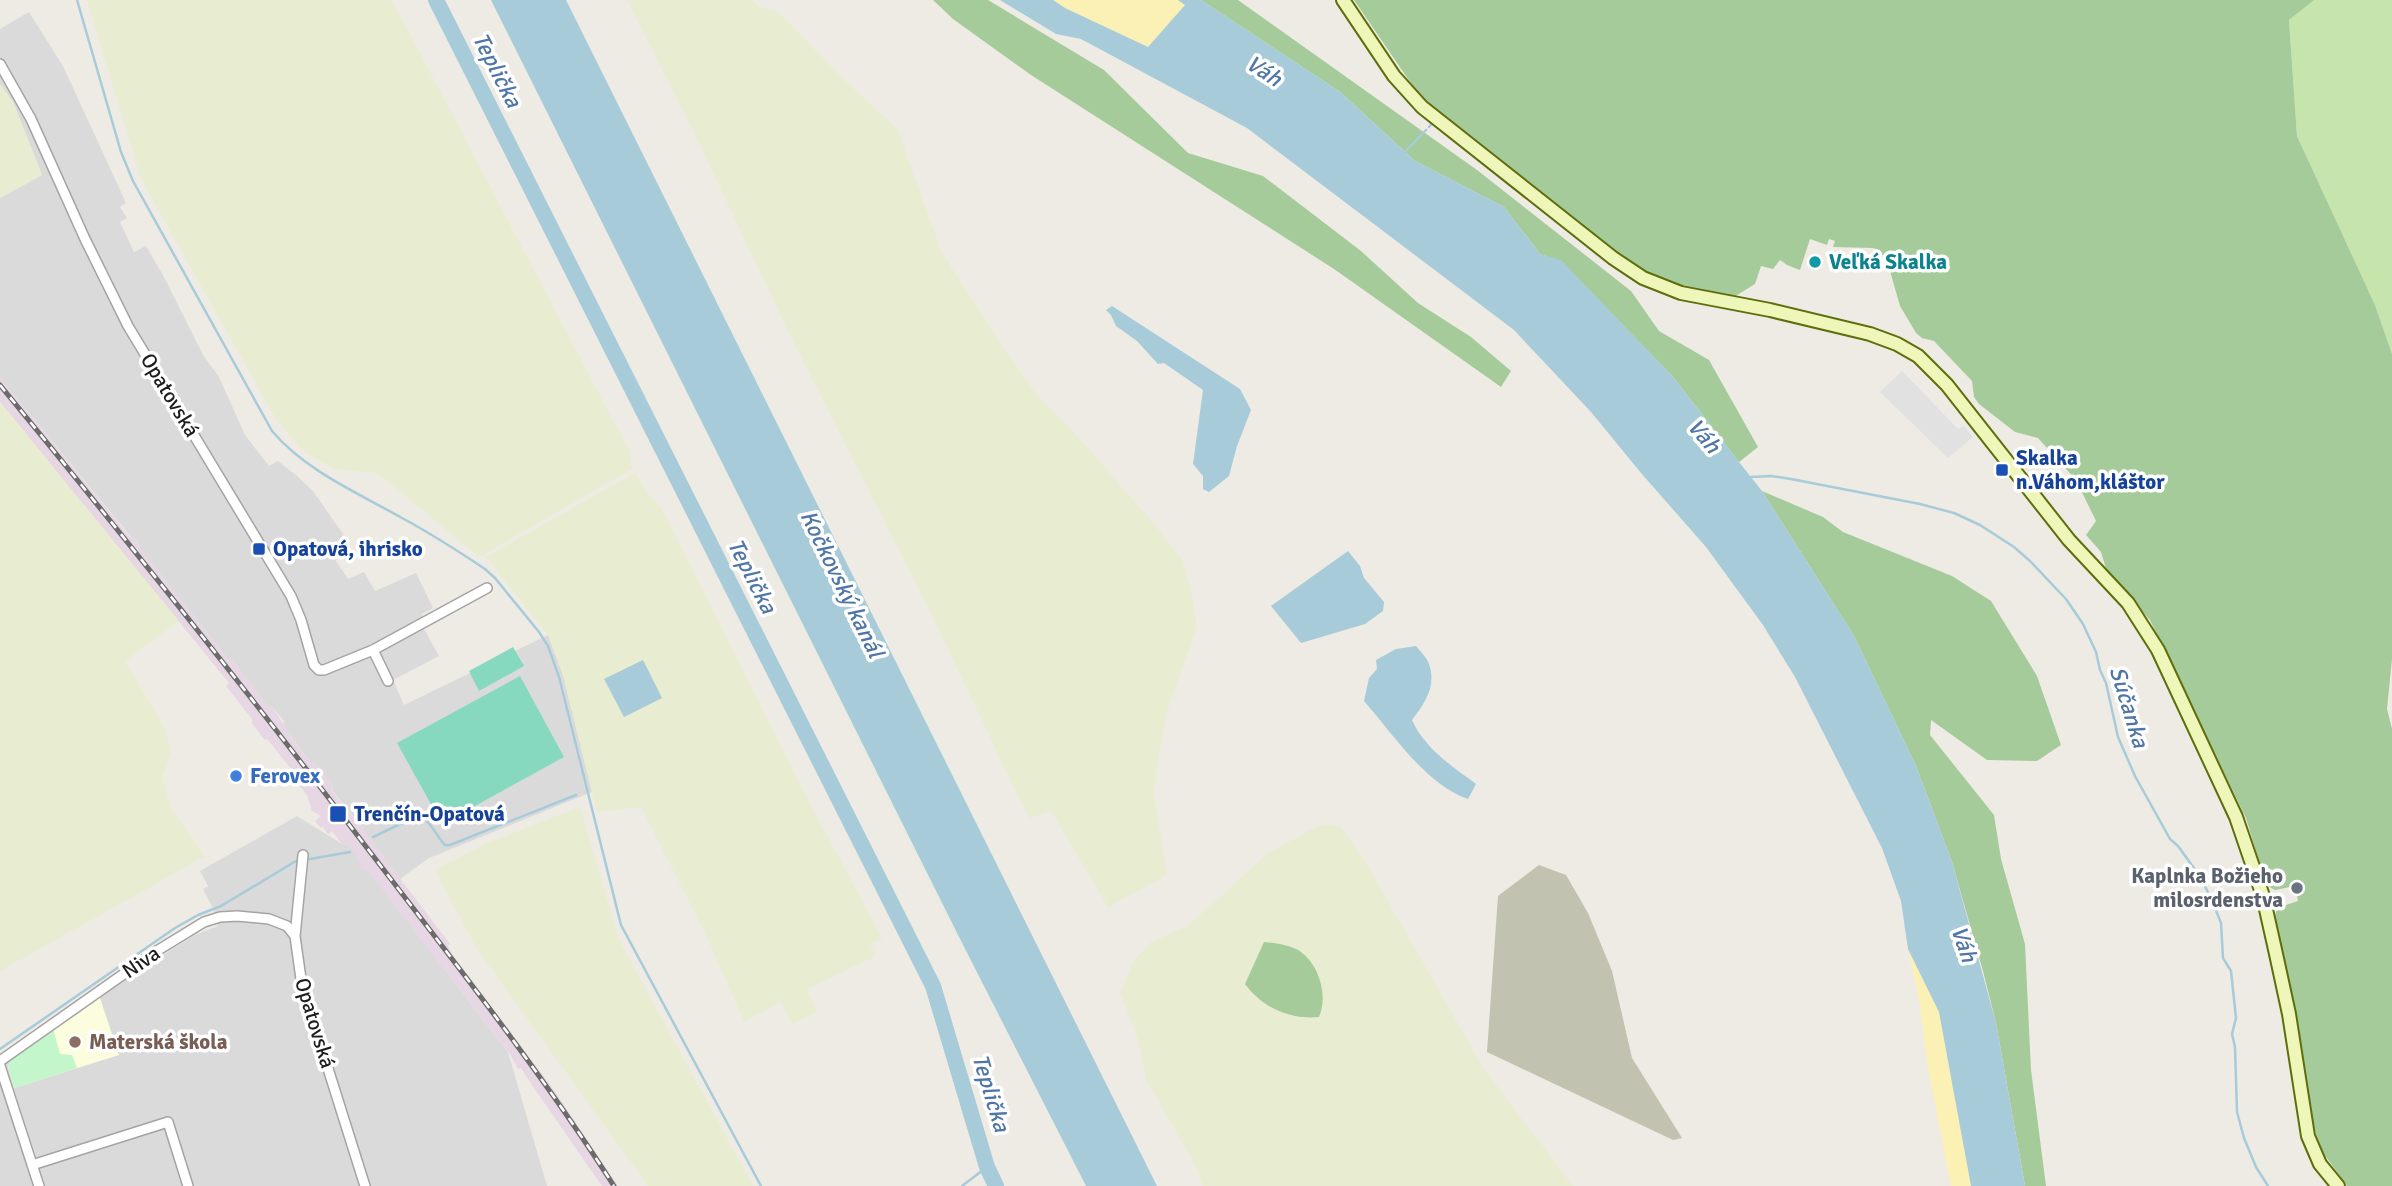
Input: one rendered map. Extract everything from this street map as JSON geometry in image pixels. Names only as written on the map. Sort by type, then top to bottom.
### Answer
[{"type":"main road","points":[[1343,0],[1394,76],[1422,107],[1613,258],[1643,278],[1681,293],[1770,310],[1879,337],[1918,356],[1947,385],[2057,525],[2127,603],[2158,650],[2222,783],[2249,854],[2263,896],[2289,1014],[2308,1136],[2320,1164],[2338,1186]]},
{"type":"street","name":"Opatovská","points":[[0,64],[31,119],[128,326],[291,596],[314,665],[319,670],[324,670],[373,650],[487,588]]},
{"type":"street","points":[[373,650],[388,681]]},
{"type":"street","name":"Opatovská","points":[[303,855],[295,936],[302,986],[365,1186]]},
{"type":"street","name":"Niva","points":[[39,1186],[0,1063],[155,952],[204,922],[237,916],[269,919],[288,926],[295,936]]},
{"type":"street","points":[[32,1164],[168,1122],[188,1186]]},
{"type":"shaded area","points":[[87,0],[392,0],[629,451],[632,469],[479,557],[378,473],[334,469],[303,451],[276,419],[141,179]]},
{"type":"shaded area","points":[[627,0],[752,0],[759,7],[777,11],[844,80],[898,130],[941,251],[1006,352],[1034,391],[1070,428],[1182,560],[1190,586],[1197,627],[1167,711],[1157,765],[1154,796],[1167,875],[1108,907],[1051,811],[1029,818]]},
{"type":"shaded area","points":[[29,12],[63,66],[126,203],[120,207],[127,218],[120,222],[134,252],[146,246],[203,355],[219,377],[245,435],[269,466],[278,461],[313,491],[343,534],[336,561],[348,579],[364,572],[375,591],[416,573],[433,608],[422,614],[424,629],[439,656],[393,680],[404,705],[548,635],[563,675],[592,792],[429,858],[400,879],[364,831],[364,826],[353,816],[332,790],[333,786],[311,763],[283,726],[284,721],[273,708],[268,707],[232,660],[228,659],[141,550],[136,540],[0,378],[0,198],[42,175],[13,102],[0,84],[0,29]]},
{"type":"shaded area","points":[[0,84],[13,102],[42,175],[0,198]]},
{"type":"shaded area","points":[[1902,371],[1958,429],[1964,426],[1973,437],[1948,458],[1880,392]]},
{"type":"shaded area","points":[[0,378],[130,537],[136,540],[141,550],[228,659],[232,660],[268,707],[273,708],[296,744],[311,763],[314,761],[333,786],[332,791],[352,816],[357,817],[364,826],[364,831],[450,944],[448,946],[452,955],[551,1086],[618,1186],[602,1186],[521,1068],[518,1069],[510,1054],[368,871],[359,865],[360,860],[349,845],[342,844],[332,831],[328,834],[315,821],[321,816],[312,811],[307,795],[293,777],[295,774],[252,723],[252,719],[226,686],[229,683],[0,402]]},
{"type":"shaded area","points":[[0,402],[179,621],[125,661],[164,727],[171,752],[162,777],[171,809],[205,856],[0,971]]},
{"type":"shaded area","points":[[635,473],[652,499],[659,504],[816,815],[882,938],[870,944],[876,956],[807,989],[817,1012],[792,1024],[781,1002],[744,1021],[706,935],[641,807],[597,812],[563,675],[548,635],[486,557]]},
{"type":"shaded area","points":[[580,807],[618,938],[753,1186],[648,1186],[477,949],[435,870],[488,843]]},
{"type":"shaded area","points":[[297,816],[342,844],[349,845],[363,869],[368,870],[508,1052],[547,1186],[0,1186],[0,1068],[99,995],[195,935],[218,926],[213,908],[203,889],[208,886],[200,871]]},
{"type":"shaded area","points":[[1320,825],[1340,826],[1366,863],[1484,1069],[1573,1186],[1203,1186],[1198,1170],[1146,1079],[1138,1039],[1120,992],[1134,961],[1151,942],[1188,926],[1268,853]]},
{"type":"shaded area","points":[[1539,865],[1566,875],[1588,913],[1612,971],[1632,1058],[1682,1138],[1673,1140],[1487,1052],[1498,896]]},
{"type":"shaded area","name":"Materská škola","points":[[99,995],[119,1055],[14,1088],[8,1067],[10,1061]]},
{"type":"green space","points":[[933,0],[988,0],[1104,70],[1188,153],[1263,176],[1361,251],[1418,303],[1471,337],[1511,371],[1501,387],[1334,269],[1031,75],[953,19]]},
{"type":"green space","points":[[1201,0],[1238,0],[1477,170],[1631,291],[1659,331],[1709,360],[1758,447],[1739,462],[1673,377],[1561,261],[1540,254],[1504,207],[1415,161],[1340,92]]},
{"type":"green space","points":[[1354,0],[2314,0],[2289,20],[2297,136],[2375,305],[2392,354],[2392,659],[2387,709],[2392,729],[2392,1186],[2347,1186],[2324,1154],[2312,1123],[2288,977],[2274,921],[2277,908],[2298,901],[2295,886],[2275,890],[2266,885],[2246,818],[2150,620],[2107,572],[2101,552],[2086,535],[2096,521],[2076,480],[2038,438],[2015,432],[1979,404],[1974,397],[1972,381],[1934,341],[1922,338],[1916,333],[1900,306],[1888,264],[1882,254],[1874,248],[1833,247],[1835,241],[1829,239],[1827,245],[1810,239],[1800,270],[1780,260],[1773,269],[1761,266],[1755,284],[1734,297],[1692,291],[1645,276],[1421,98]]},
{"type":"green space","points":[[2314,0],[2392,0],[2392,354],[2375,305],[2297,136],[2289,20]]},
{"type":"green space","points":[[1762,491],[1823,517],[1843,532],[1952,576],[1991,601],[2037,676],[2061,745],[2037,761],[1987,760],[1931,720],[1930,735],[1994,815],[2001,859],[2025,944],[2031,1070],[2046,1186],[2025,1186],[1996,1023],[1983,971],[1952,862],[1916,766],[1854,636]]},
{"type":"green space","points":[[513,647],[524,666],[479,691],[469,671]]},
{"type":"green space","points":[[520,676],[564,757],[442,824],[397,743]]},
{"type":"green space","points":[[1264,942],[1297,950],[1308,958],[1317,973],[1322,991],[1319,1017],[1278,1011],[1260,1000],[1245,984]]},
{"type":"green space","points":[[53,1029],[60,1054],[72,1055],[77,1068],[14,1088],[8,1067],[10,1061]]},
{"type":"sand","points":[[1053,0],[1178,0],[1185,5],[1148,47]]},
{"type":"sand","points":[[1908,949],[1939,1012],[1971,1186],[1951,1186]]},
{"type":"water","name":"Kočkovský kanál","points":[[491,0],[566,0],[1157,1186],[1086,1186]]},
{"type":"water","name":"Váh","points":[[1000,0],[1053,0],[1148,47],[1185,5],[1178,0],[1201,0],[1340,92],[1415,161],[1504,207],[1540,254],[1561,260],[1673,377],[1762,491],[1854,636],[1916,766],[1952,862],[1996,1023],[2025,1186],[1971,1186],[1939,1012],[1908,949],[1901,901],[1882,848],[1795,677],[1763,625],[1706,547],[1591,412],[1514,330],[1247,128],[1081,39],[1056,34]]},
{"type":"water","points":[[1112,306],[1240,389],[1251,410],[1229,476],[1209,492],[1203,489],[1203,476],[1193,464],[1203,390],[1164,363],[1158,364],[1137,341],[1116,326],[1106,310]]},
{"type":"water","points":[[1348,551],[1360,566],[1364,578],[1384,602],[1383,611],[1365,624],[1301,643],[1271,606]]},
{"type":"water","points":[[1416,646],[1428,662],[1431,680],[1425,701],[1412,720],[1432,748],[1476,784],[1468,799],[1453,792],[1424,771],[1364,701],[1369,678],[1377,669],[1376,660],[1396,649]]},
{"type":"water","points":[[643,660],[662,698],[624,717],[604,679]]},
{"type":"waterway","points":[[77,0],[121,152],[133,181],[272,431],[300,458],[316,469],[485,569],[548,646],[559,677],[621,925],[761,1186]]},
{"type":"waterway","name":"Teplička","points":[[436,0],[933,986],[987,1167],[996,1186]]},
{"type":"waterway","points":[[1429,127],[1432,123]]},
{"type":"waterway","points":[[1404,153],[1426,130]]},
{"type":"waterway","name":"Súčanka","points":[[1751,477],[1791,479],[1954,513],[1980,525],[2014,547],[2066,599],[2083,624],[2096,652],[2118,737],[2135,776],[2170,839],[2199,875],[2221,923],[2223,958],[2231,971],[2236,1018],[2232,1034],[2235,1047],[2237,1112],[2256,1167],[2268,1186]]},
{"type":"waterway","points":[[373,837],[421,816],[445,845],[450,845],[576,795]]},
{"type":"waterway","points":[[310,859],[350,852]]},
{"type":"waterway","points":[[0,1049],[175,928],[221,906],[296,861]]},
{"type":"waterway","points":[[962,1186],[987,1167]]},
{"type":"railway","points":[[0,385],[196,628],[387,874],[532,1067],[614,1186]]},
{"type":"place","name":"Veľká Skalka","points":[[1815,262]]},
{"type":"place","name":"Skalka n.Váhom,kláštor","points":[[2002,470]]},
{"type":"place","name":"Opatová, ihrisko","points":[[259,549]]},
{"type":"place","name":"Ferovex","points":[[236,776]]},
{"type":"place","name":"Trenčín-Opatová","points":[[338,814]]},
{"type":"place","name":"Kaplnka Božieho milosrdenstva","points":[[2297,888]]},
{"type":"place","name":"Materská škola","points":[[75,1042]]}]
